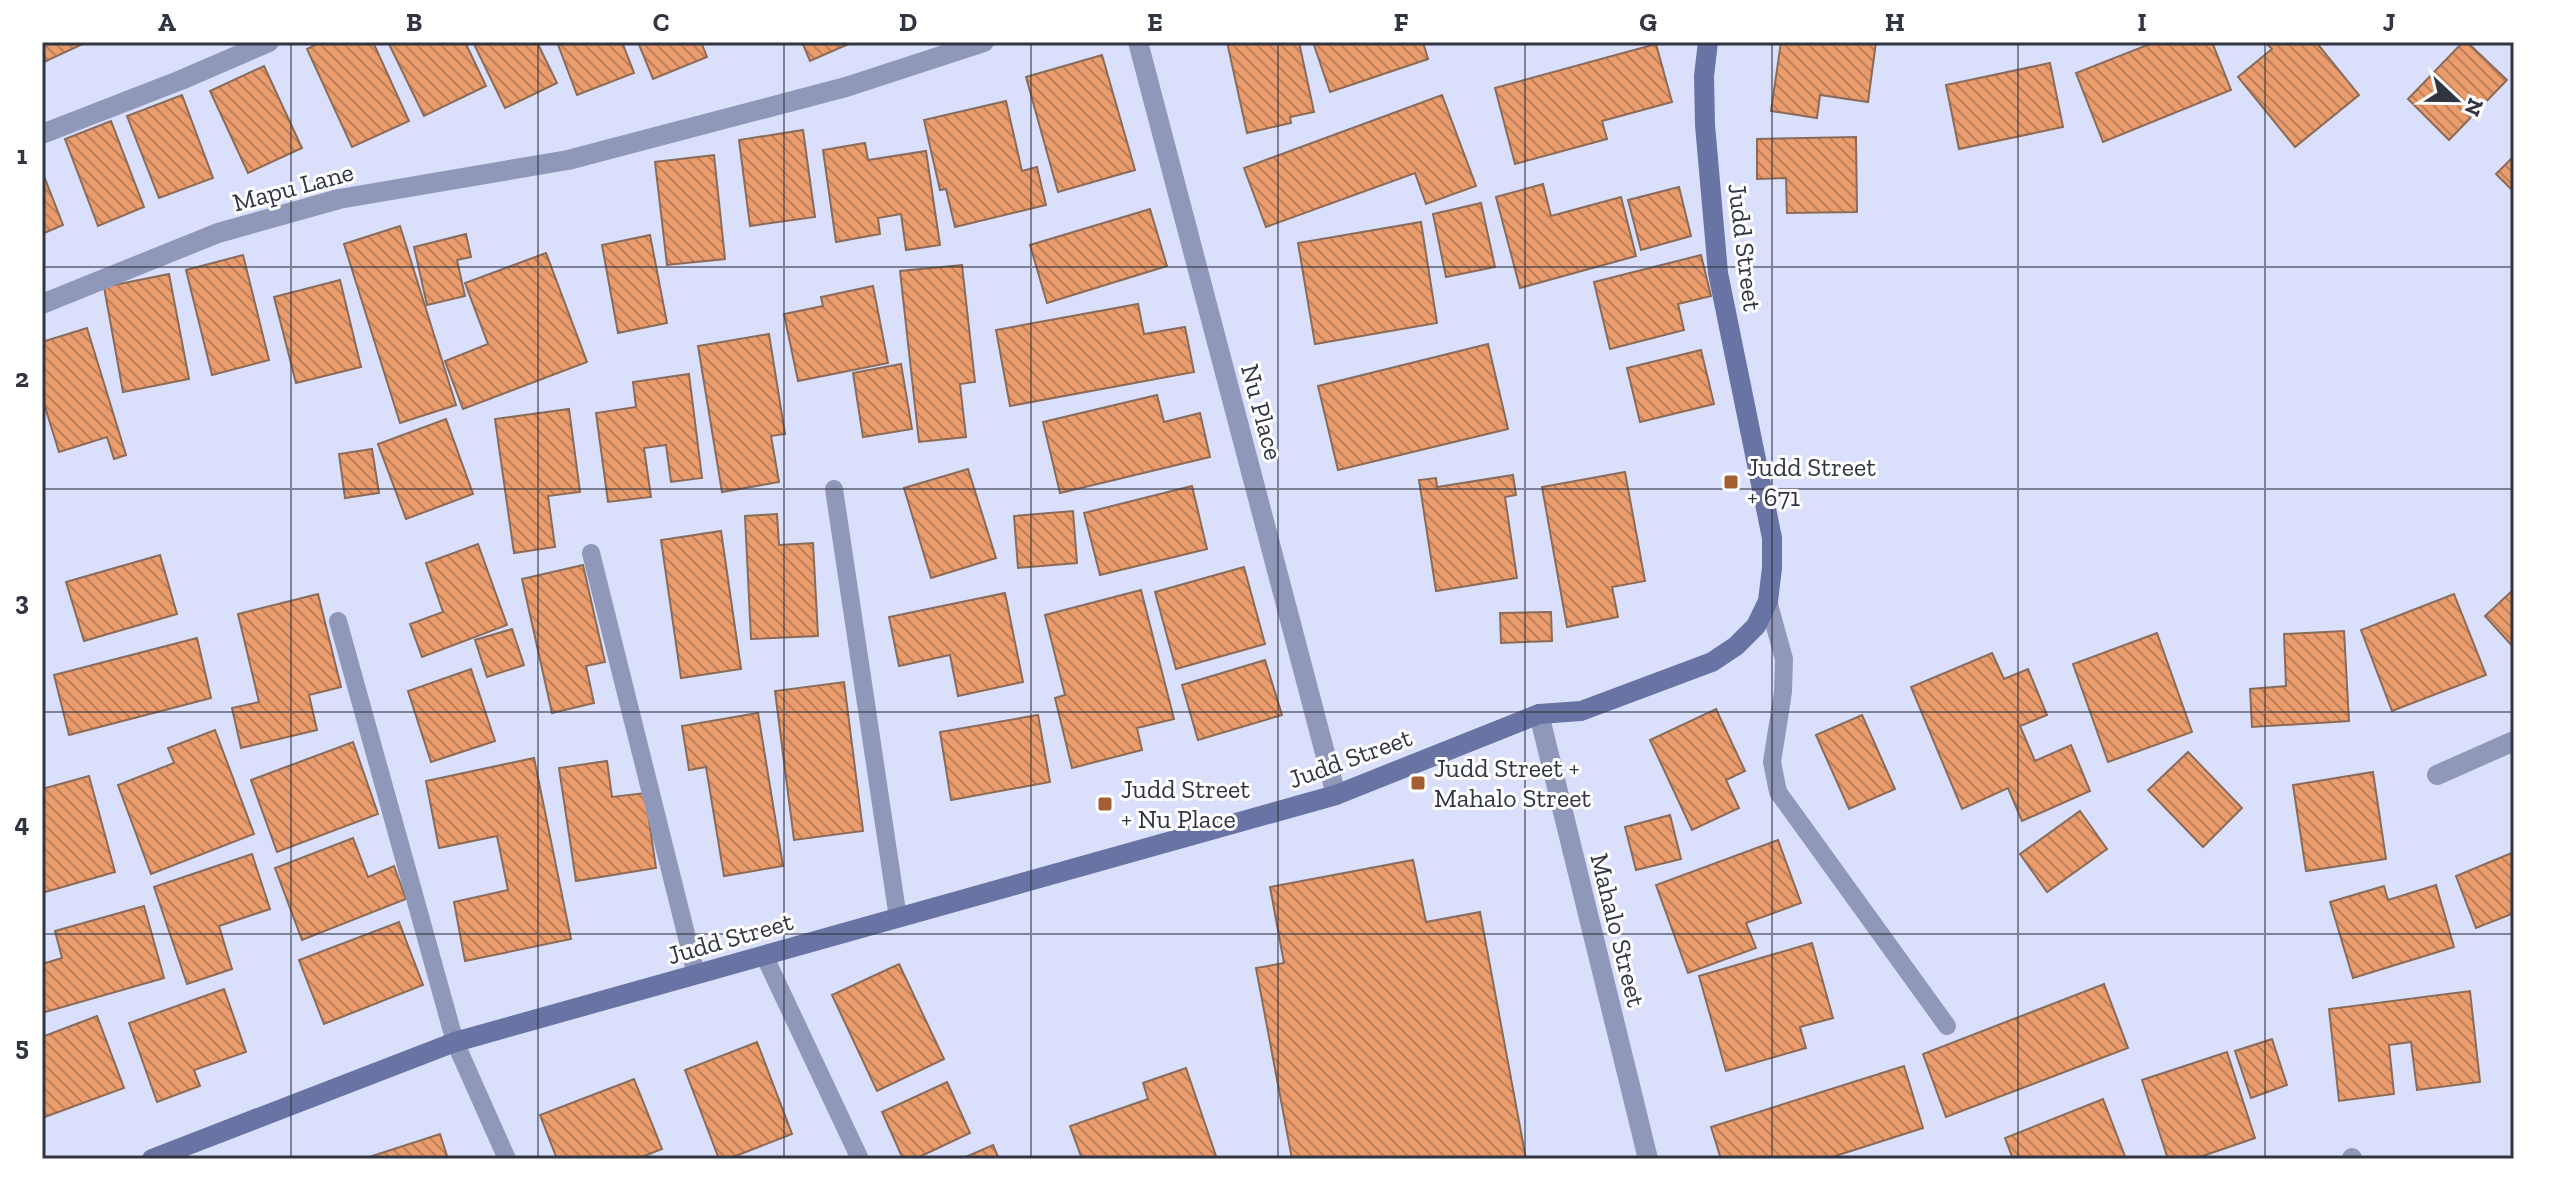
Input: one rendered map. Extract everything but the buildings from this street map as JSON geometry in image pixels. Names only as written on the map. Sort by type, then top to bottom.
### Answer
[{"type":"street","points":[[42,134],[269,42]]},
{"type":"street","name":"Mapu Lane","points":[[42,304],[218,233],[339,199],[568,160],[846,87],[984,42]]},
{"type":"street","name":"Nu Place","points":[[1138,42],[1336,795]]},
{"type":"street","name":"Judd Street","points":[[152,1159],[455,1042],[1336,795],[1539,714],[1581,711],[1712,662],[1736,646],[1756,626],[1768,601],[1772,538],[1718,273],[1705,125],[1704,76],[1708,42]]},
{"type":"street","name":"Mahalo Street","points":[[1539,714],[1648,1159]]},
{"type":"street","points":[[2437,775],[2514,741]]},
{"type":"lane","points":[[834,489],[898,918]]},
{"type":"lane","points":[[591,553],[696,974]]},
{"type":"lane","points":[[1768,601],[1784,659],[1783,692],[1772,762],[1778,792],[1947,1026]]},
{"type":"lane","points":[[338,621],[455,1042],[507,1159]]},
{"type":"lane","points":[[764,955],[860,1159]]},
{"type":"place","name":"Judd Street + 671","points":[[1731,482]]},
{"type":"place","name":"Judd Street + Mahalo Street","points":[[1418,783]]},
{"type":"place","name":"Judd Street + Nu Place","points":[[1105,804]]}]
